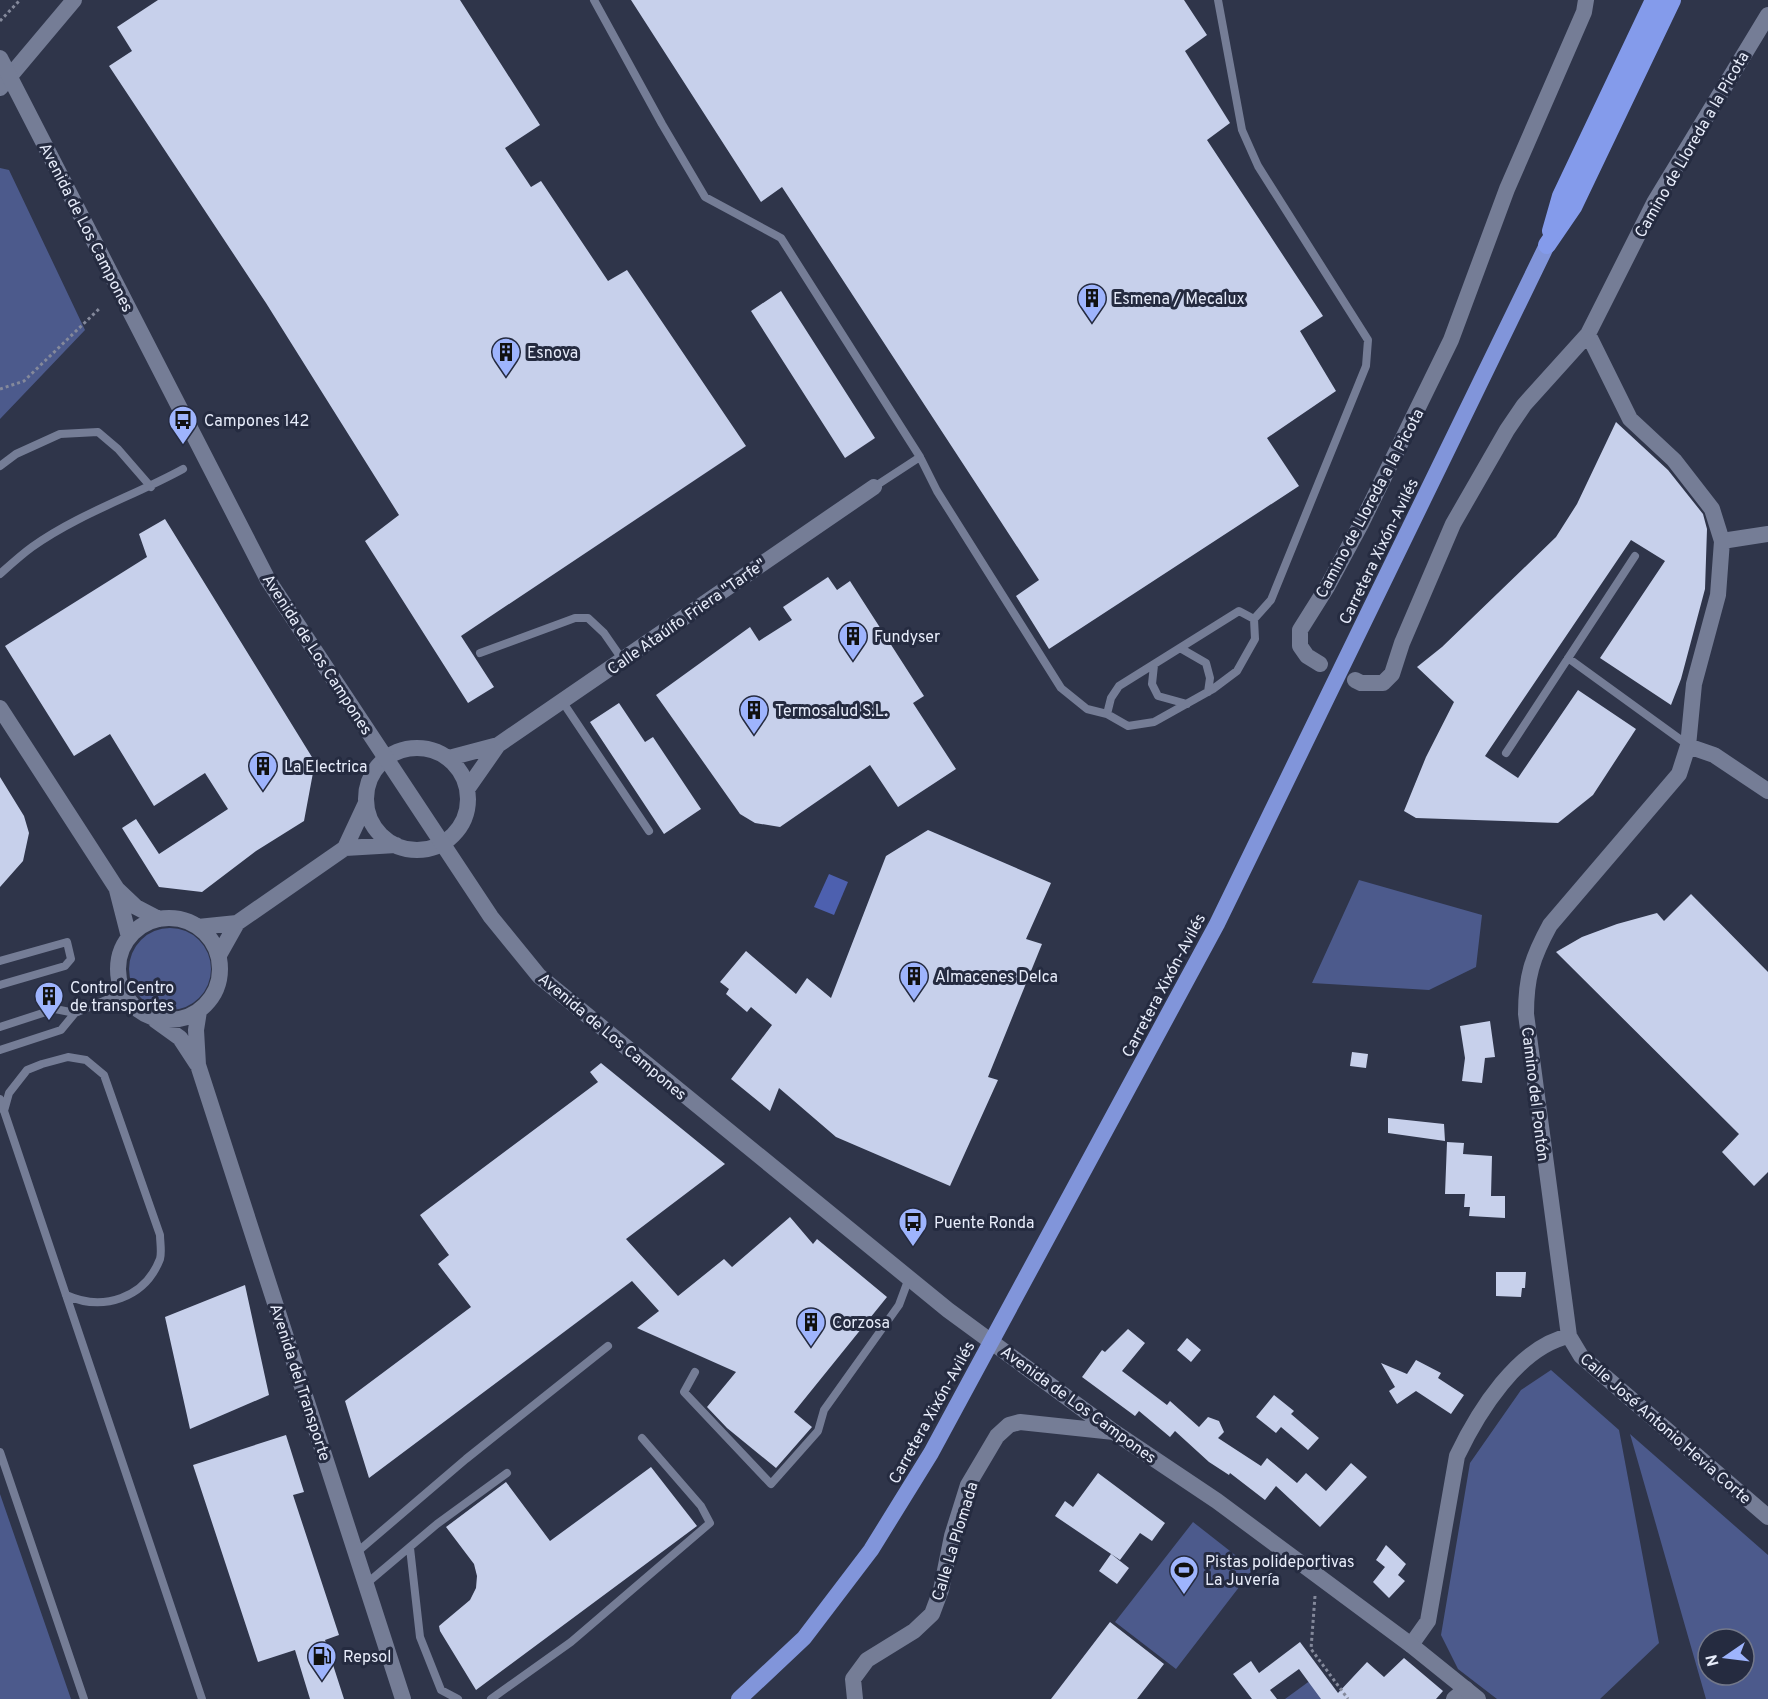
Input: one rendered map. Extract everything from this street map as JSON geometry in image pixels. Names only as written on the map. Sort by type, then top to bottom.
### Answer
[{"type":"highway","points":[[1547,244],[1561,196],[1654,0]]},
{"type":"highway","points":[[1547,244],[1573,207],[1672,0]]},
{"type":"highway","name":"Carretera Xixón-Avilés","points":[[740,1699],[804,1638],[871,1550],[931,1453],[1217,924],[1547,244]]},
{"type":"street","points":[[0,88],[74,0]]},
{"type":"street","name":"Camino de Lloreda a la Picota","points":[[1320,664],[1307,656],[1300,646],[1300,630],[1361,524],[1451,340],[1507,189],[1584,12],[1586,0]]},
{"type":"street","name":"Camino de Lloreda a la Picota","points":[[1355,680],[1361,683],[1383,683],[1392,674],[1402,643],[1453,524],[1524,405],[1588,334],[1654,203],[1768,15]]},
{"type":"street","name":"Avenida de Los Campones","points":[[0,58],[268,580],[491,917],[539,976],[973,1328],[1114,1432],[1217,1501],[1411,1645],[1466,1696]]},
{"type":"street","points":[[1588,334],[1630,419],[1674,460],[1712,509],[1722,541],[1768,534]]},
{"type":"street","name":"Calle Ataúlfo Friera \"Tarfe\"","points":[[449,758],[498,745],[874,487]]},
{"type":"street","name":"Camino del Pontón","points":[[1569,1336],[1529,1046],[1526,983],[1535,953],[1550,926],[1679,774],[1688,746],[1694,684],[1718,595],[1722,541]]},
{"type":"street","points":[[0,708],[117,889],[136,907],[159,919],[186,921],[198,927],[211,939],[219,955],[218,986],[211,1000],[200,1011],[185,1019],[168,1021],[152,1018]]},
{"type":"street","name":"Calle Ataúlfo Friera \"Tarfe\"","points":[[468,788],[498,745]]},
{"type":"street","points":[[1688,746],[1714,755],[1768,791]]},
{"type":"street","points":[[219,955],[237,923],[345,849],[396,845],[419,849],[443,843],[455,834],[464,820],[469,804],[468,788],[464,777],[449,758],[434,750],[418,747],[401,750],[386,758],[374,770],[367,786],[366,803],[371,820],[380,834],[396,845]]},
{"type":"street","points":[[345,849],[366,803]]},
{"type":"street","points":[[117,889],[129,937]]},
{"type":"street","points":[[159,919],[137,928],[121,950],[118,964],[123,993],[140,1012],[180,1038],[198,1065]]},
{"type":"street","points":[[198,927],[237,923]]},
{"type":"street","points":[[198,1065],[196,1030],[200,1011]]},
{"type":"street","name":"Avenida del Transporte","points":[[198,1065],[403,1699]]},
{"type":"street","points":[[1411,1645],[1428,1622],[1457,1456],[1469,1431],[1493,1396],[1529,1354],[1552,1340],[1569,1336]]},
{"type":"street","name":"Calle José Antonio Hevia Corte","points":[[1569,1336],[1581,1356],[1768,1517]]},
{"type":"street","name":"Calle La Plomada","points":[[855,1699],[853,1679],[867,1660],[914,1630],[932,1614],[941,1590],[952,1536],[968,1485],[997,1436],[1009,1425],[1020,1422],[1114,1432]]},
{"type":"lane","points":[[594,0],[705,197],[781,238],[920,457],[938,491],[1060,688],[1087,709],[1107,714],[1128,726],[1154,722],[1208,692],[1237,671],[1254,639],[1254,619],[1271,600],[1366,366],[1368,340],[1258,166],[1242,130],[1218,0]]},
{"type":"lane","points":[[0,466],[15,454],[60,434],[98,432],[118,449],[151,486]]},
{"type":"lane","points":[[874,487],[920,457]]},
{"type":"lane","points":[[0,574],[32,547],[97,510],[183,469]]},
{"type":"lane","points":[[1506,753],[1635,556]]},
{"type":"lane","points":[[1107,714],[1111,698],[1119,686],[1239,611],[1254,619]]},
{"type":"lane","points":[[480,653],[575,618],[588,618],[604,633],[622,660]]},
{"type":"lane","points":[[1180,648],[1206,663],[1210,678],[1208,692]]},
{"type":"lane","points":[[1568,657],[1688,746]]},
{"type":"lane","points":[[1154,664],[1152,684],[1158,696],[1187,704]]},
{"type":"lane","points":[[562,701],[649,831]]},
{"type":"lane","points":[[0,961],[67,942],[71,959],[65,966],[0,985]]},
{"type":"lane","points":[[0,1050],[61,1029],[75,1013],[123,993]]},
{"type":"lane","points":[[0,1027],[55,1009],[75,1013]]},
{"type":"lane","points":[[4,1111],[9,1093],[27,1070],[68,1058],[86,1060],[104,1075],[160,1235],[161,1257],[150,1278],[138,1289],[100,1304],[82,1303],[66,1295]]},
{"type":"lane","points":[[0,1099],[202,1699]]},
{"type":"lane","points":[[695,1372],[684,1392],[771,1484],[818,1431],[824,1410],[898,1305],[909,1278]]},
{"type":"lane","points":[[356,1553],[466,1458],[608,1346]]},
{"type":"lane","points":[[491,1699],[571,1642],[710,1522],[701,1506],[642,1438]]},
{"type":"lane","points":[[0,1452],[84,1699]]},
{"type":"lane","points":[[366,1584],[507,1473]]},
{"type":"lane","points":[[410,1548],[420,1637],[441,1690],[458,1699]]},
{"type":"path","points":[[0,21],[20,0]]},
{"type":"path","points":[[0,389],[24,381],[100,308]]},
{"type":"path","points":[[1325,1582],[1314,1598],[1311,1649],[1348,1699]]},
{"type":"shaded area","points":[[0,168],[9,170],[85,330],[0,419]]},
{"type":"shaded area","points":[[829,874],[848,882],[834,915],[814,907]]},
{"type":"shaded area","points":[[1359,880],[1482,915],[1476,967],[1429,990],[1312,983]]},
{"type":"shaded area","points":[[170,928],[186,932],[199,940],[207,953],[211,969],[207,985],[199,998],[186,1006],[170,1010],[154,1006],[141,998],[133,985],[129,969],[133,953],[141,940],[154,932]]},
{"type":"shaded area","points":[[1551,1370],[1619,1430],[1659,1643],[1600,1699],[1497,1699],[1458,1669],[1441,1635],[1470,1463],[1521,1390]]},
{"type":"shaded area","points":[[1630,1434],[1768,1555],[1768,1699],[1706,1699],[1703,1687],[1756,1687],[1756,1627],[1696,1627],[1696,1664]]},
{"type":"shaded area","points":[[0,1494],[71,1699],[0,1699]]},
{"type":"shaded area","name":"Pistas polideportivas La Juvería","points":[[1193,1522],[1253,1569],[1176,1669],[1115,1622]]},
{"type":"shaded area","points":[[1311,1680],[1324,1699],[1285,1699]]},
{"type":"building","points":[[158,0],[460,0],[540,125],[505,148],[531,187],[541,181],[608,281],[627,270],[746,446],[461,636],[494,687],[468,703],[365,541],[399,515],[266,303],[109,66],[132,51],[117,27]]},
{"type":"building","name":"Esmena / Mecalux","points":[[631,0],[1184,0],[1207,35],[1185,51],[1230,123],[1207,140],[1323,316],[1300,331],[1336,391],[1267,438],[1299,486],[1049,649],[1016,596],[1039,580],[782,187],[761,202]]},
{"type":"building","points":[[781,291],[875,438],[845,458],[751,311]]},
{"type":"building","points":[[1616,422],[1668,470],[1703,514],[1707,529],[1705,589],[1681,679],[1671,705],[1600,658],[1665,561],[1631,540],[1485,756],[1518,778],[1578,690],[1636,729],[1593,795],[1558,823],[1416,818],[1404,811],[1426,757],[1454,702],[1417,667],[1442,647],[1556,537],[1577,504]]},
{"type":"building","points":[[165,519],[315,762],[304,821],[256,851],[202,892],[159,887],[122,828],[136,819],[159,854],[228,809],[205,773],[154,806],[110,734],[74,756],[5,646],[147,557],[139,534]]},
{"type":"building","points":[[828,577],[837,590],[850,581],[924,696],[913,703],[956,769],[898,807],[870,765],[780,827],[755,823],[740,814],[656,695],[750,627],[759,641],[792,620],[783,607]]},
{"type":"building","points":[[619,703],[645,742],[653,737],[701,809],[664,834],[590,722]]},
{"type":"building","points":[[0,777],[24,816],[29,833],[23,861],[0,887]]},
{"type":"building","name":"Almacenes Delca","points":[[928,830],[1051,883],[1026,939],[1042,944],[988,1077],[998,1080],[950,1186],[836,1137],[779,1088],[770,1111],[731,1079],[772,1025],[751,1007],[747,1012],[726,994],[729,989],[720,982],[746,951],[796,994],[807,978],[831,998],[886,856]]},
{"type":"building","points":[[1691,894],[1768,972],[1768,1172],[1754,1186],[1722,1152],[1739,1134],[1556,952],[1582,937],[1617,924],[1657,913],[1664,921]]},
{"type":"building","points":[[1490,1021],[1495,1057],[1485,1058],[1482,1083],[1462,1081],[1465,1058],[1460,1026]]},
{"type":"building","points":[[1352,1052],[1368,1054],[1366,1068],[1350,1066]]},
{"type":"building","points":[[601,1063],[725,1164],[626,1239],[678,1296],[724,1259],[732,1267],[790,1217],[813,1244],[817,1239],[887,1297],[794,1412],[812,1427],[776,1468],[727,1428],[707,1407],[736,1372],[637,1328],[659,1311],[632,1281],[369,1478],[345,1401],[471,1307],[438,1264],[449,1255],[420,1215],[598,1082],[590,1072]]},
{"type":"building","points":[[1388,1118],[1444,1124],[1445,1141],[1388,1133]]},
{"type":"building","points":[[1447,1142],[1464,1143],[1463,1154],[1492,1156],[1491,1196],[1505,1196],[1505,1218],[1469,1216],[1470,1207],[1464,1207],[1465,1194],[1445,1194]]},
{"type":"building","points":[[1496,1272],[1526,1272],[1525,1288],[1522,1288],[1521,1297],[1496,1296]]},
{"type":"building","points":[[245,1285],[269,1395],[190,1429],[165,1317]]},
{"type":"building","points":[[1128,1329],[1145,1343],[1122,1371],[1167,1405],[1170,1401],[1199,1427],[1208,1417],[1219,1421],[1224,1432],[1218,1438],[1261,1466],[1267,1458],[1297,1483],[1306,1473],[1326,1491],[1351,1463],[1367,1477],[1320,1527],[1276,1486],[1265,1500],[1230,1473],[1229,1475],[1209,1462],[1175,1431],[1170,1437],[1139,1411],[1135,1416],[1082,1377],[1102,1350],[1105,1352]]},
{"type":"building","points":[[1187,1338],[1201,1350],[1191,1362],[1177,1350]]},
{"type":"building","points":[[1416,1360],[1441,1373],[1438,1378],[1464,1395],[1451,1414],[1416,1391],[1397,1404],[1389,1391],[1395,1387],[1381,1363],[1407,1374]]},
{"type":"building","points":[[1274,1395],[1294,1411],[1291,1414],[1319,1438],[1308,1450],[1281,1427],[1276,1433],[1256,1417]]},
{"type":"building","points":[[286,1435],[304,1492],[293,1495],[339,1635],[325,1640],[344,1699],[310,1699],[295,1650],[258,1662],[193,1465]]},
{"type":"building","points":[[651,1467],[697,1526],[476,1690],[439,1626],[470,1600],[476,1588],[477,1576],[474,1564],[446,1527],[506,1482],[550,1541]]},
{"type":"building","points":[[1098,1473],[1165,1523],[1152,1541],[1140,1533],[1120,1560],[1055,1516],[1065,1501],[1073,1507]]},
{"type":"building","points":[[1386,1545],[1406,1564],[1398,1575],[1405,1581],[1389,1598],[1373,1582],[1385,1567],[1376,1560]]},
{"type":"building","points":[[1111,1554],[1129,1568],[1117,1584],[1099,1571]]},
{"type":"building","points":[[1110,1622],[1164,1664],[1137,1699],[1051,1699]]},
{"type":"building","points":[[1300,1642],[1338,1693],[1367,1662],[1384,1677],[1404,1658],[1443,1691],[1436,1699],[1321,1699],[1299,1669],[1270,1690],[1277,1699],[1252,1699],[1233,1674],[1251,1661],[1259,1673]]},
{"type":"place","name":"Esmena / Mecalux","points":[[1092,324]]},
{"type":"place","name":"Esnova","points":[[506,378]]},
{"type":"place","name":"Campones 142","points":[[183,446]]},
{"type":"place","name":"Fundyser","points":[[853,662]]},
{"type":"place","name":"Termosalud S.L.","points":[[754,736]]},
{"type":"place","name":"La Electrica","points":[[263,792]]},
{"type":"place","name":"Almacenes Delca","points":[[914,1002]]},
{"type":"place","name":"Control Centro de transportes","points":[[49,1022]]},
{"type":"place","name":"Puente Ronda","points":[[913,1248]]},
{"type":"place","name":"Corzosa","points":[[811,1348]]},
{"type":"place","name":"Pistas polideportivas La Juvería","points":[[1184,1596]]},
{"type":"place","name":"Repsol","points":[[322,1682]]}]
